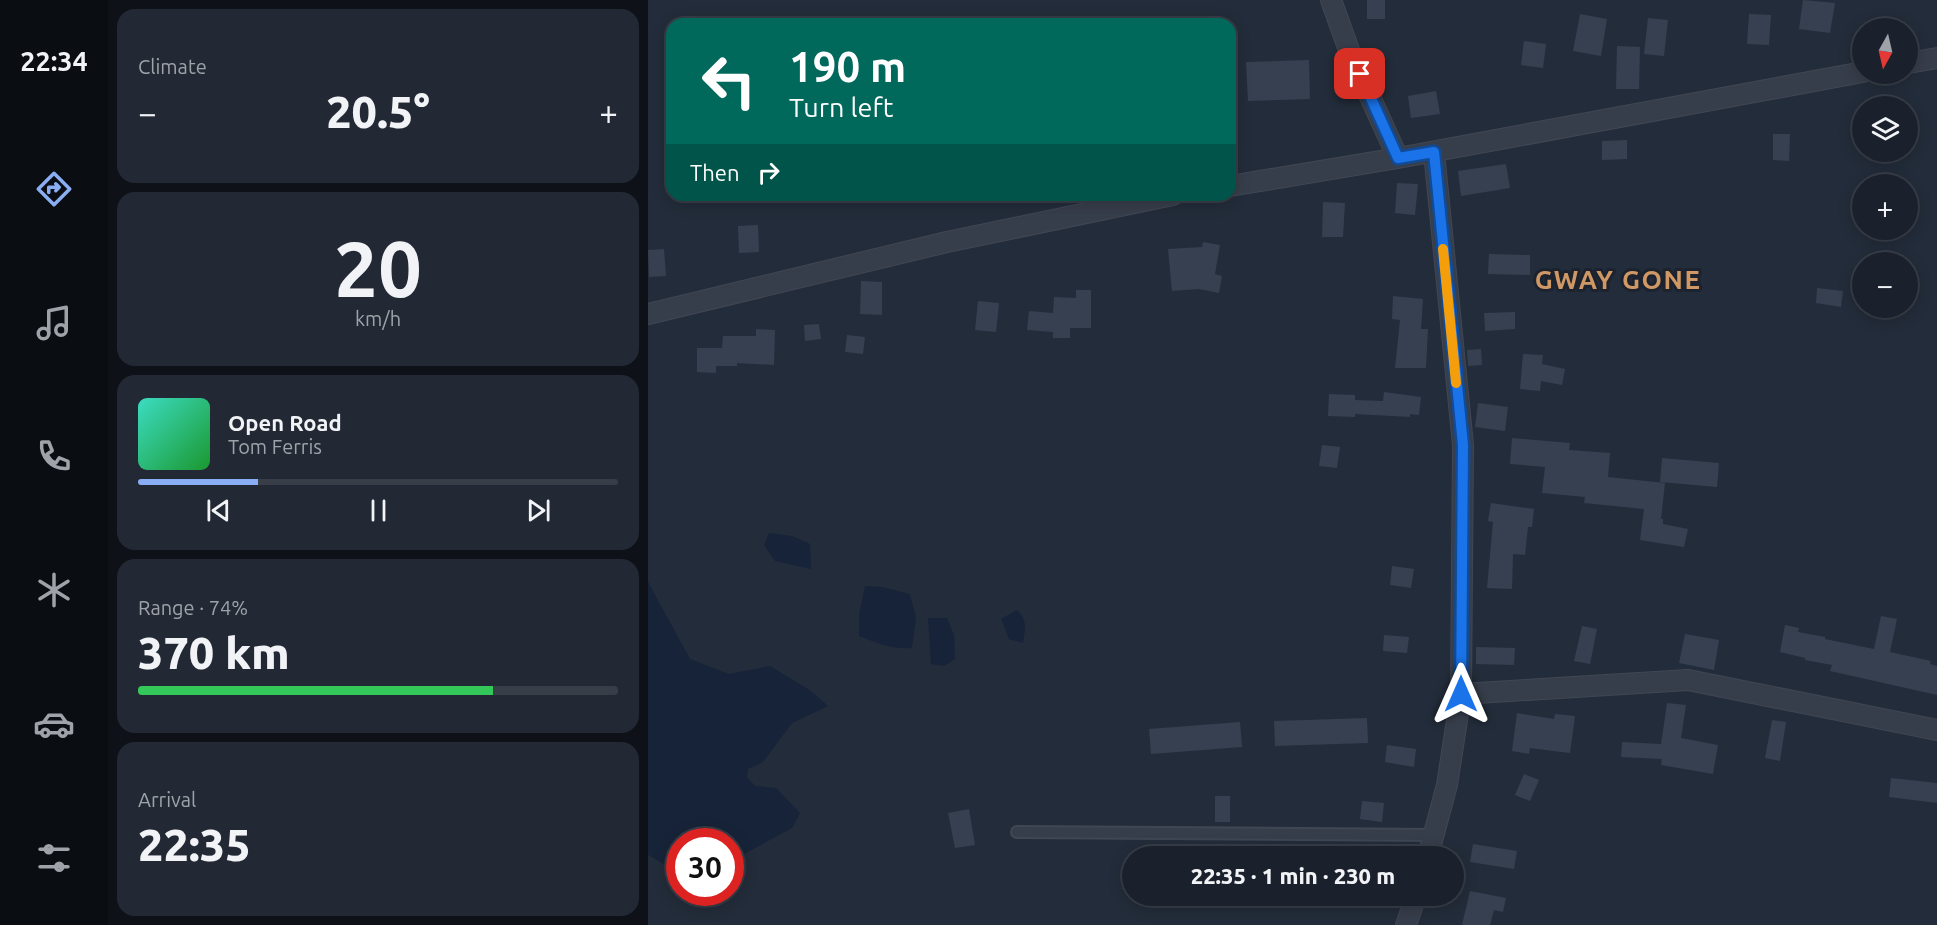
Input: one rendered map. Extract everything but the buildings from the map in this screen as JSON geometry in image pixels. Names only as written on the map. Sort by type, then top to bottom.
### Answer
[{"type":"street","points":[[1331,0],[1350,53],[1398,158]]},
{"type":"street","points":[[1918,61],[1937,58]]},
{"type":"street","points":[[1236,185],[1434,152],[1852,74]]},
{"type":"street","points":[[1431,846],[1447,785],[1461,694],[1463,445],[1434,152]]},
{"type":"street","points":[[648,314],[947,243],[1145,201]]},
{"type":"street","points":[[1461,694],[1688,680],[1937,730]]},
{"type":"street","points":[[1406,925],[1413,906]]},
{"type":"lane","points":[[1017,832],[1434,835]]},
{"type":"water","points":[[769,533],[792,536],[810,544],[811,569],[775,561],[764,545]]},
{"type":"water","points":[[648,582],[690,659],[729,674],[770,666],[811,691],[828,706],[792,723],[763,762],[748,769],[747,777],[755,786],[776,788],[800,813],[792,828],[744,854],[744,828],[666,828],[666,866],[648,855]]},
{"type":"water","points":[[865,586],[882,587],[910,594],[916,618],[912,648],[892,647],[859,636],[859,615]]},
{"type":"water","points":[[1017,610],[1024,621],[1023,643],[1009,639],[1001,619]]},
{"type":"water","points":[[928,618],[947,618],[954,635],[955,659],[944,666],[931,664]]},
{"type":"slow traffic","points":[[1443,249],[1456,383]]},
{"type":"district","name":"GWAY GONE","points":[[1618,280]]},
{"type":"route","points":[[1360,74],[1398,158],[1434,152],[1463,445],[1461,694]]}]
